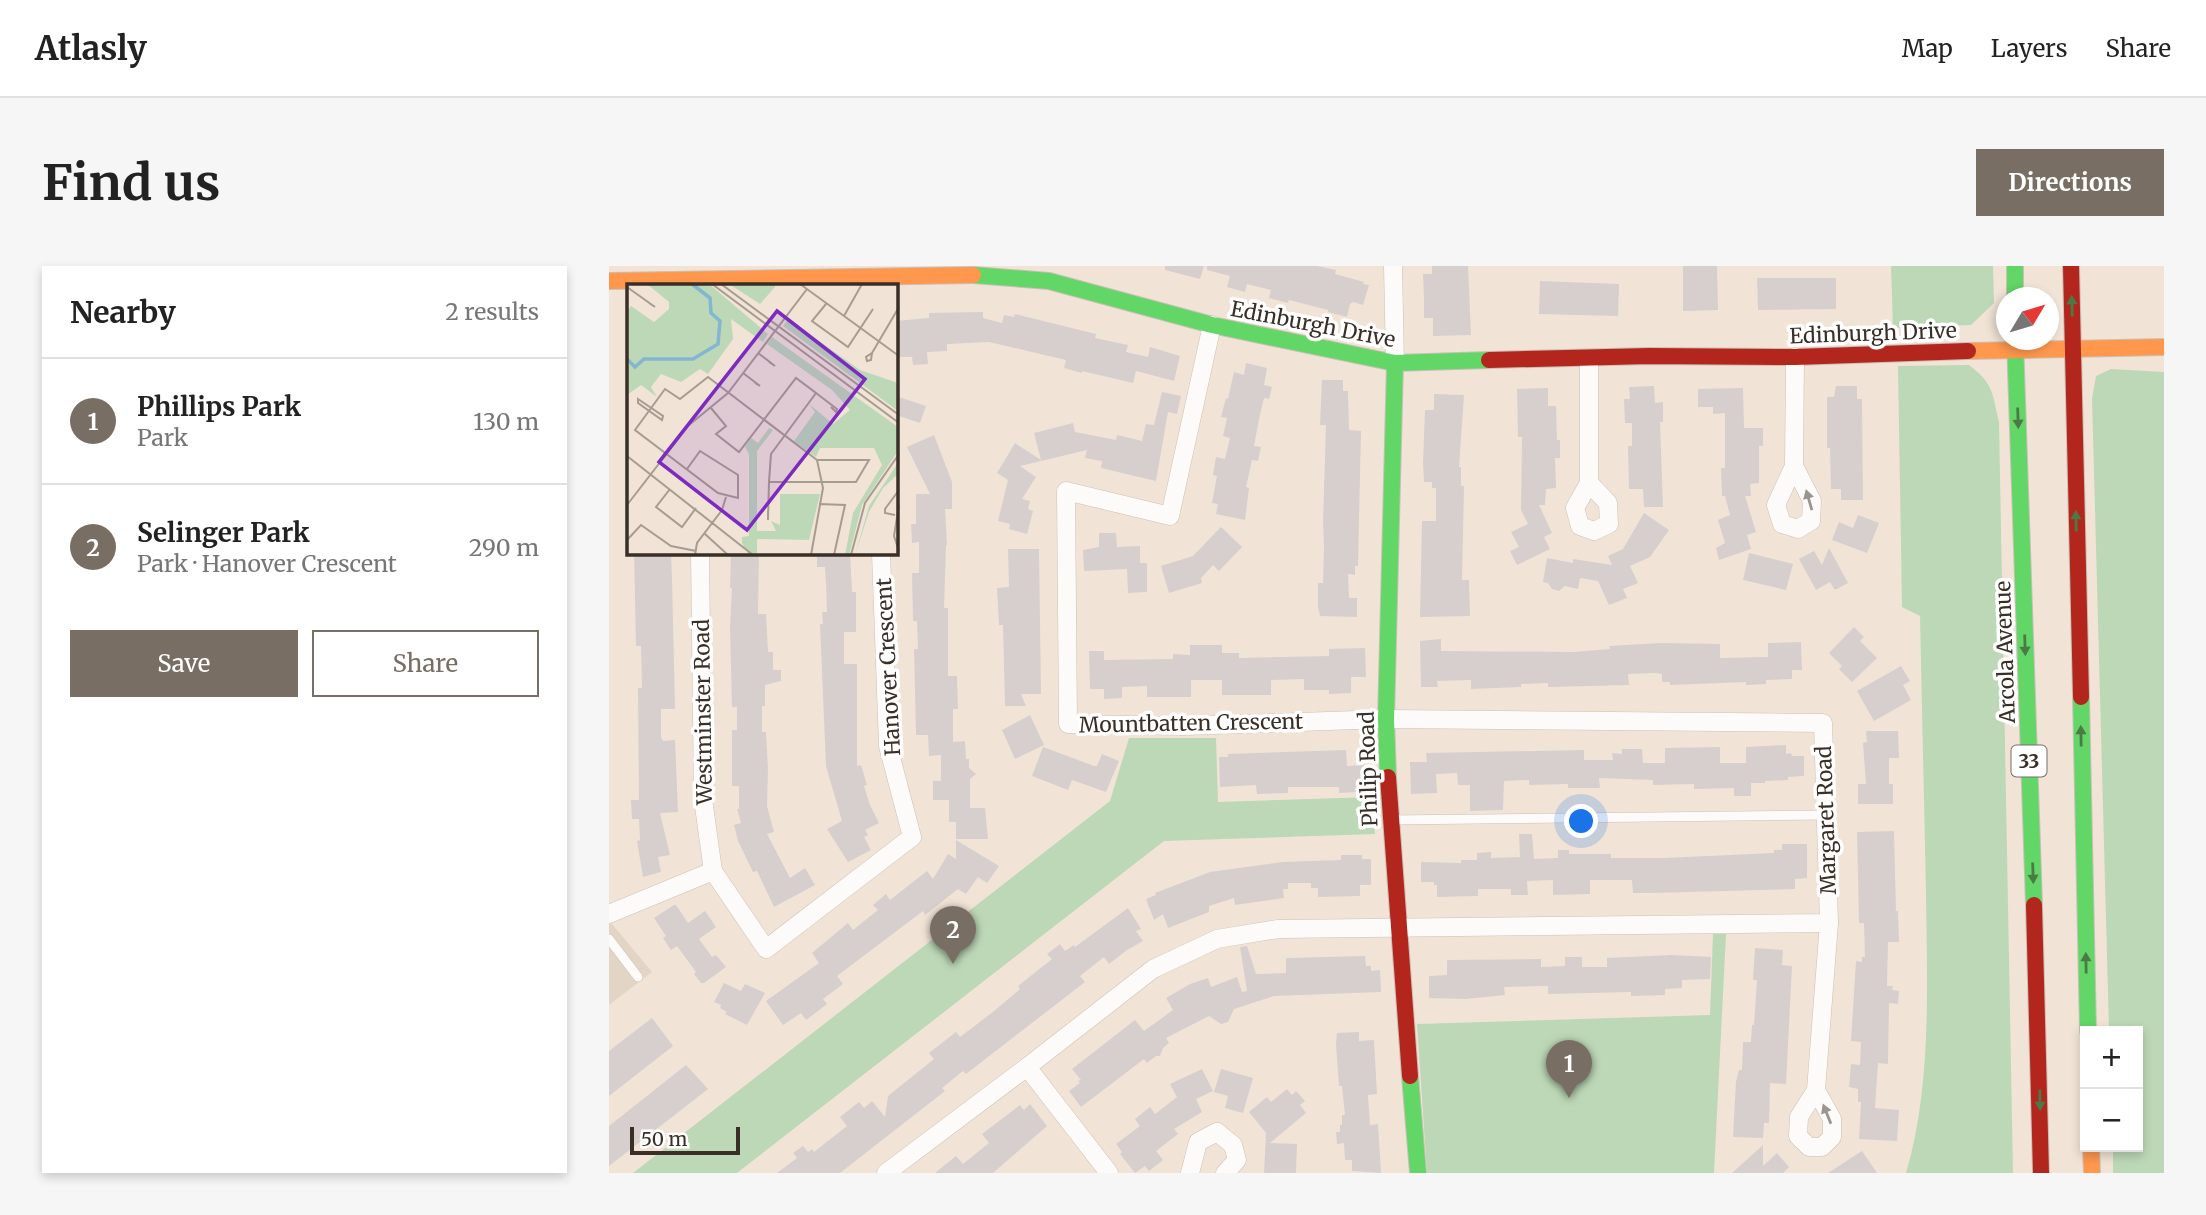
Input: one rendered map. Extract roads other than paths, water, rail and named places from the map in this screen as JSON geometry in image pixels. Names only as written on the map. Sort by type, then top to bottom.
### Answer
[{"type":"street","points":[[1393,266],[1395,363]]},
{"type":"street","points":[[2015,266],[2015,287]]},
{"type":"street","points":[[2071,266],[2088,1026]]},
{"type":"street","name":"Edinburgh Drive","points":[[609,281],[695,277],[992,275],[1049,281],[1212,325],[1395,363],[1649,356],[1795,357],[1996,346]]},
{"type":"street","name":"Mountbatten Crescent","points":[[1212,325],[1170,516],[1066,491],[1068,724],[1184,726],[1387,719]]},
{"type":"street","name":"Edinburgh Drive","points":[[2059,346],[2164,347]]},
{"type":"street","name":"Arcola Avenue","points":[[2015,350],[2041,1173]]},
{"type":"street","points":[[1794,466],[1795,357]]},
{"type":"street","points":[[1589,359],[1589,483]]},
{"type":"street","name":"Philip Road","points":[[1395,363],[1387,719],[1390,820],[1418,1173]]},
{"type":"street","name":"Westminster Road","points":[[700,555],[703,799],[713,871]]},
{"type":"street","name":"Hanover Crescent","points":[[713,871],[766,949],[912,836],[888,746],[881,555]]},
{"type":"street","name":"Margaret Road","points":[[886,1173],[1153,968],[1217,939],[1278,929],[1829,923],[1823,723],[1387,719]]},
{"type":"street","points":[[609,914],[713,871]]},
{"type":"street","points":[[1816,1090],[1829,923]]},
{"type":"street","points":[[1027,1067],[1109,1173]]},
{"type":"street","points":[[1190,1173],[1198,1142],[1217,1132],[1233,1145],[1237,1160],[1224,1173]]},
{"type":"street","points":[[2091,1152],[2092,1173]]},
{"type":"lane","points":[[1390,820],[1826,815]]},
{"type":"lane","points":[[609,939],[638,977]]},
{"type":"place","name":"Selinger Park","points":[[953,964]]},
{"type":"place","name":"Phillips Park","points":[[1569,1098]]}]
